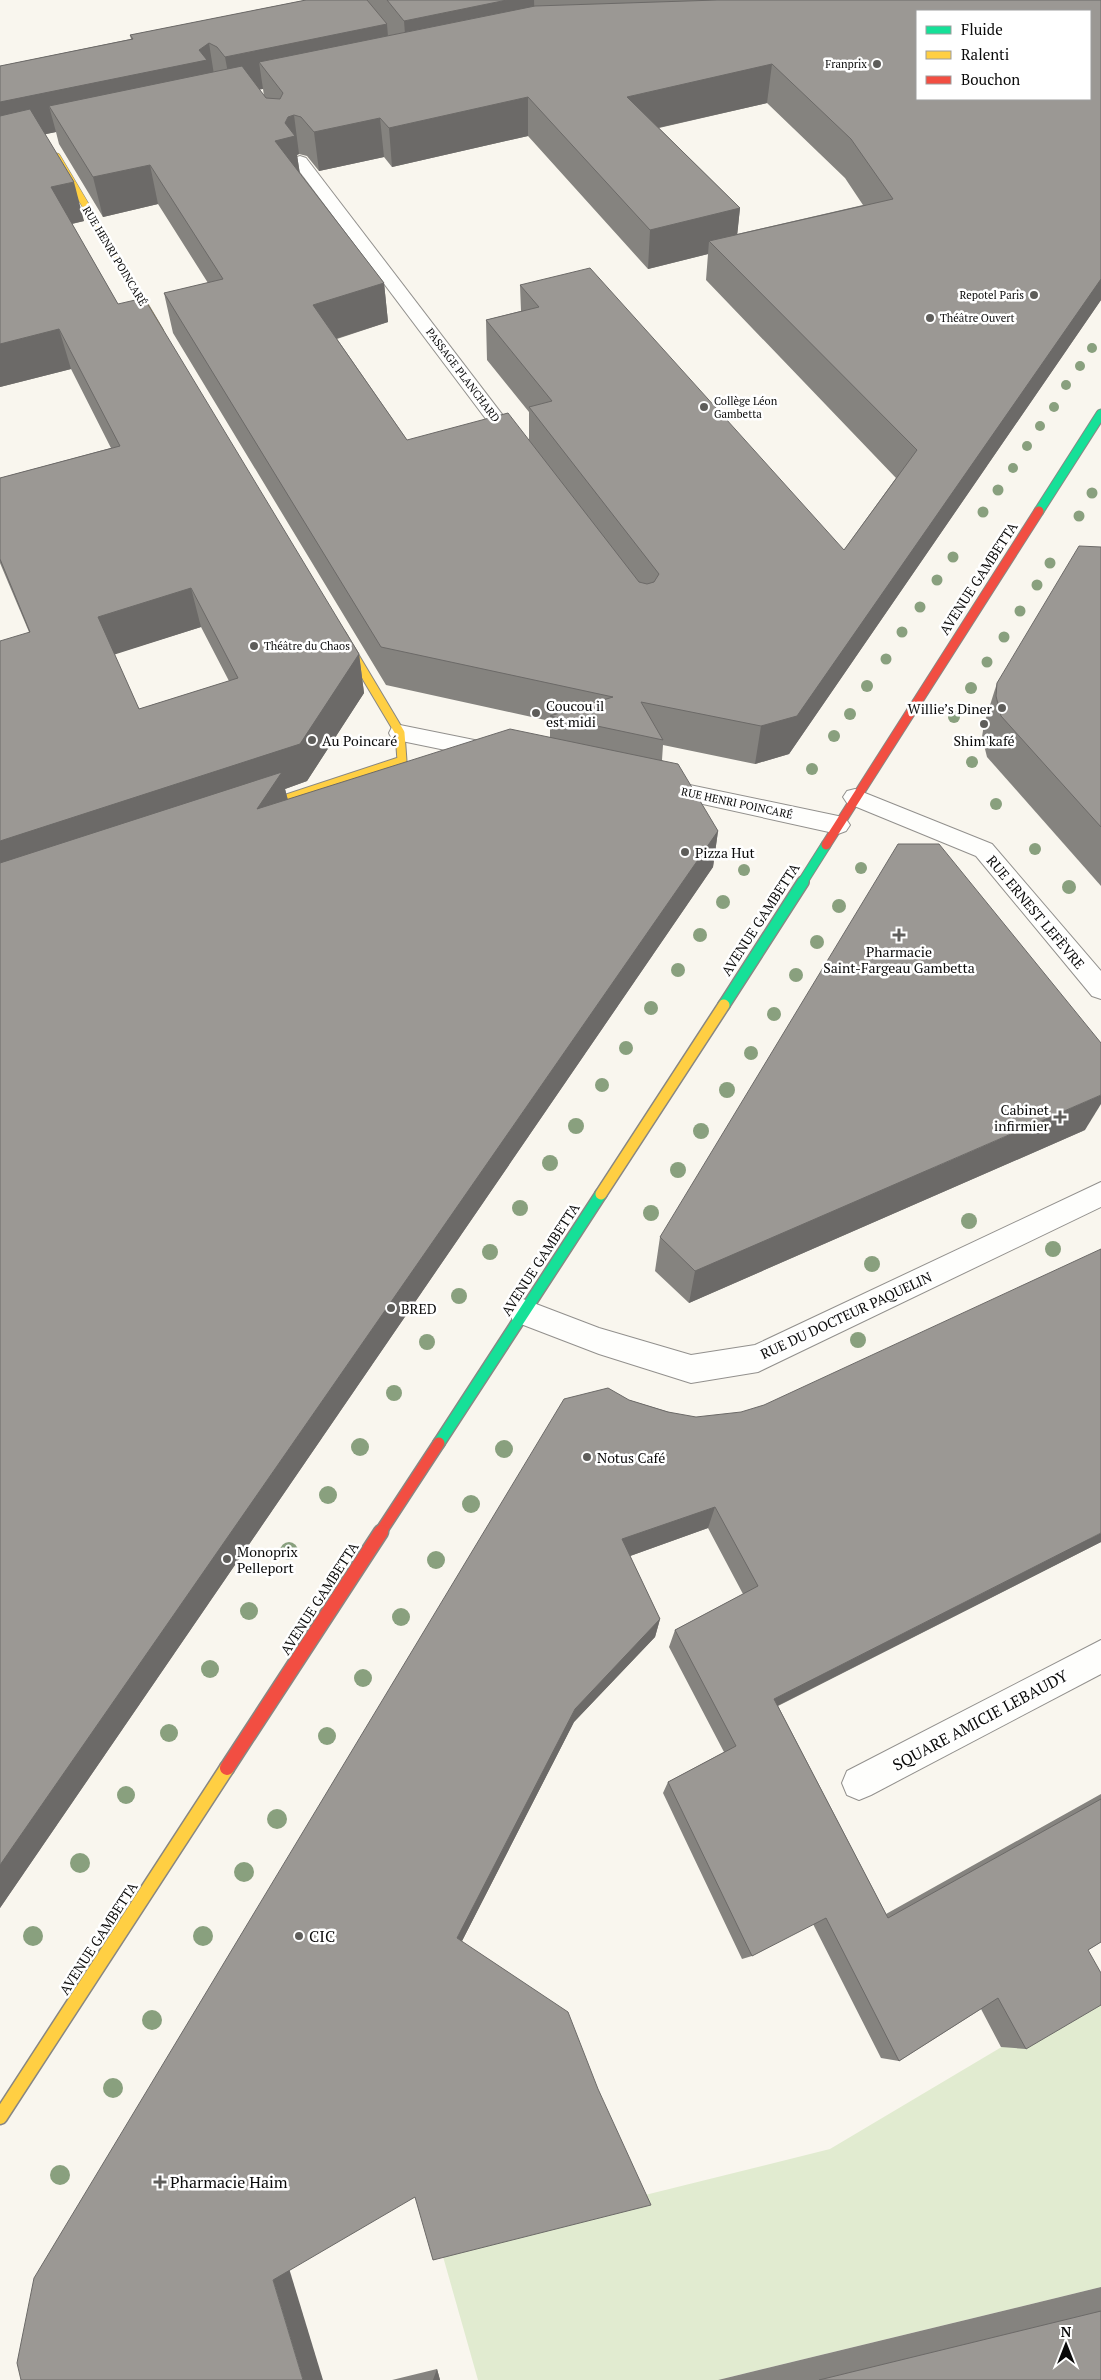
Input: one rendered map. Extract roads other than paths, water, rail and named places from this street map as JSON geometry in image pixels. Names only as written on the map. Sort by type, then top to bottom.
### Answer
[{"type":"main road","name":"RUE HENRI POINCARÉ","points":[[52,148],[168,343]]},
{"type":"main road","name":"AVENUE GAMBETTA","points":[[0,2117],[838,825],[1101,414]]},
{"type":"main road","points":[[243,813],[402,761],[400,733],[336,625]]},
{"type":"street","name":"PASSAGE PLANCHARD","points":[[300,161],[529,463]]},
{"type":"street","points":[[400,733],[519,758]]},
{"type":"street","name":"RUE HENRI POINCARÉ","points":[[636,782],[838,825]]},
{"type":"street","name":"RUE ERNEST LEFÈVRE","points":[[855,797],[984,850],[1101,989]]},
{"type":"street","name":"RUE DU DOCTEUR PAQUELIN","points":[[523,1312],[599,1341],[691,1369],[758,1358],[1101,1194]]},
{"type":"street","name":"SQUARE AMICIE LEBAUDY","points":[[858,1783],[1101,1656]]},
{"type":"place","name":"Franprix","points":[[877,64]]},
{"type":"place","name":"Repotel Paris","points":[[1034,295]]},
{"type":"place","name":"Théâtre Ouvert","points":[[930,318]]},
{"type":"place","name":"Collège Léon Gambetta","points":[[704,407]]},
{"type":"place","name":"Théâtre du Chaos","points":[[254,646]]},
{"type":"place","name":"Willie’s Diner","points":[[1002,708]]},
{"type":"place","name":"Coucou il est midi","points":[[536,713]]},
{"type":"place","name":"Shim'kafé","points":[[984,724]]},
{"type":"place","name":"Au Poincaré","points":[[312,740]]},
{"type":"place","name":"Pizza Hut","points":[[685,852]]},
{"type":"place","name":"Pharmacie Saint-Fargeau Gambetta","points":[[899,935]]},
{"type":"place","name":"Cabinet infirmier","points":[[1060,1117]]},
{"type":"place","name":"BRED","points":[[391,1308]]},
{"type":"place","name":"Notus Café","points":[[587,1457]]},
{"type":"place","name":"Monoprix Pelleport","points":[[227,1559]]},
{"type":"place","name":"CIC","points":[[299,1936]]},
{"type":"place","name":"Pharmacie Haim","points":[[160,2182]]}]
